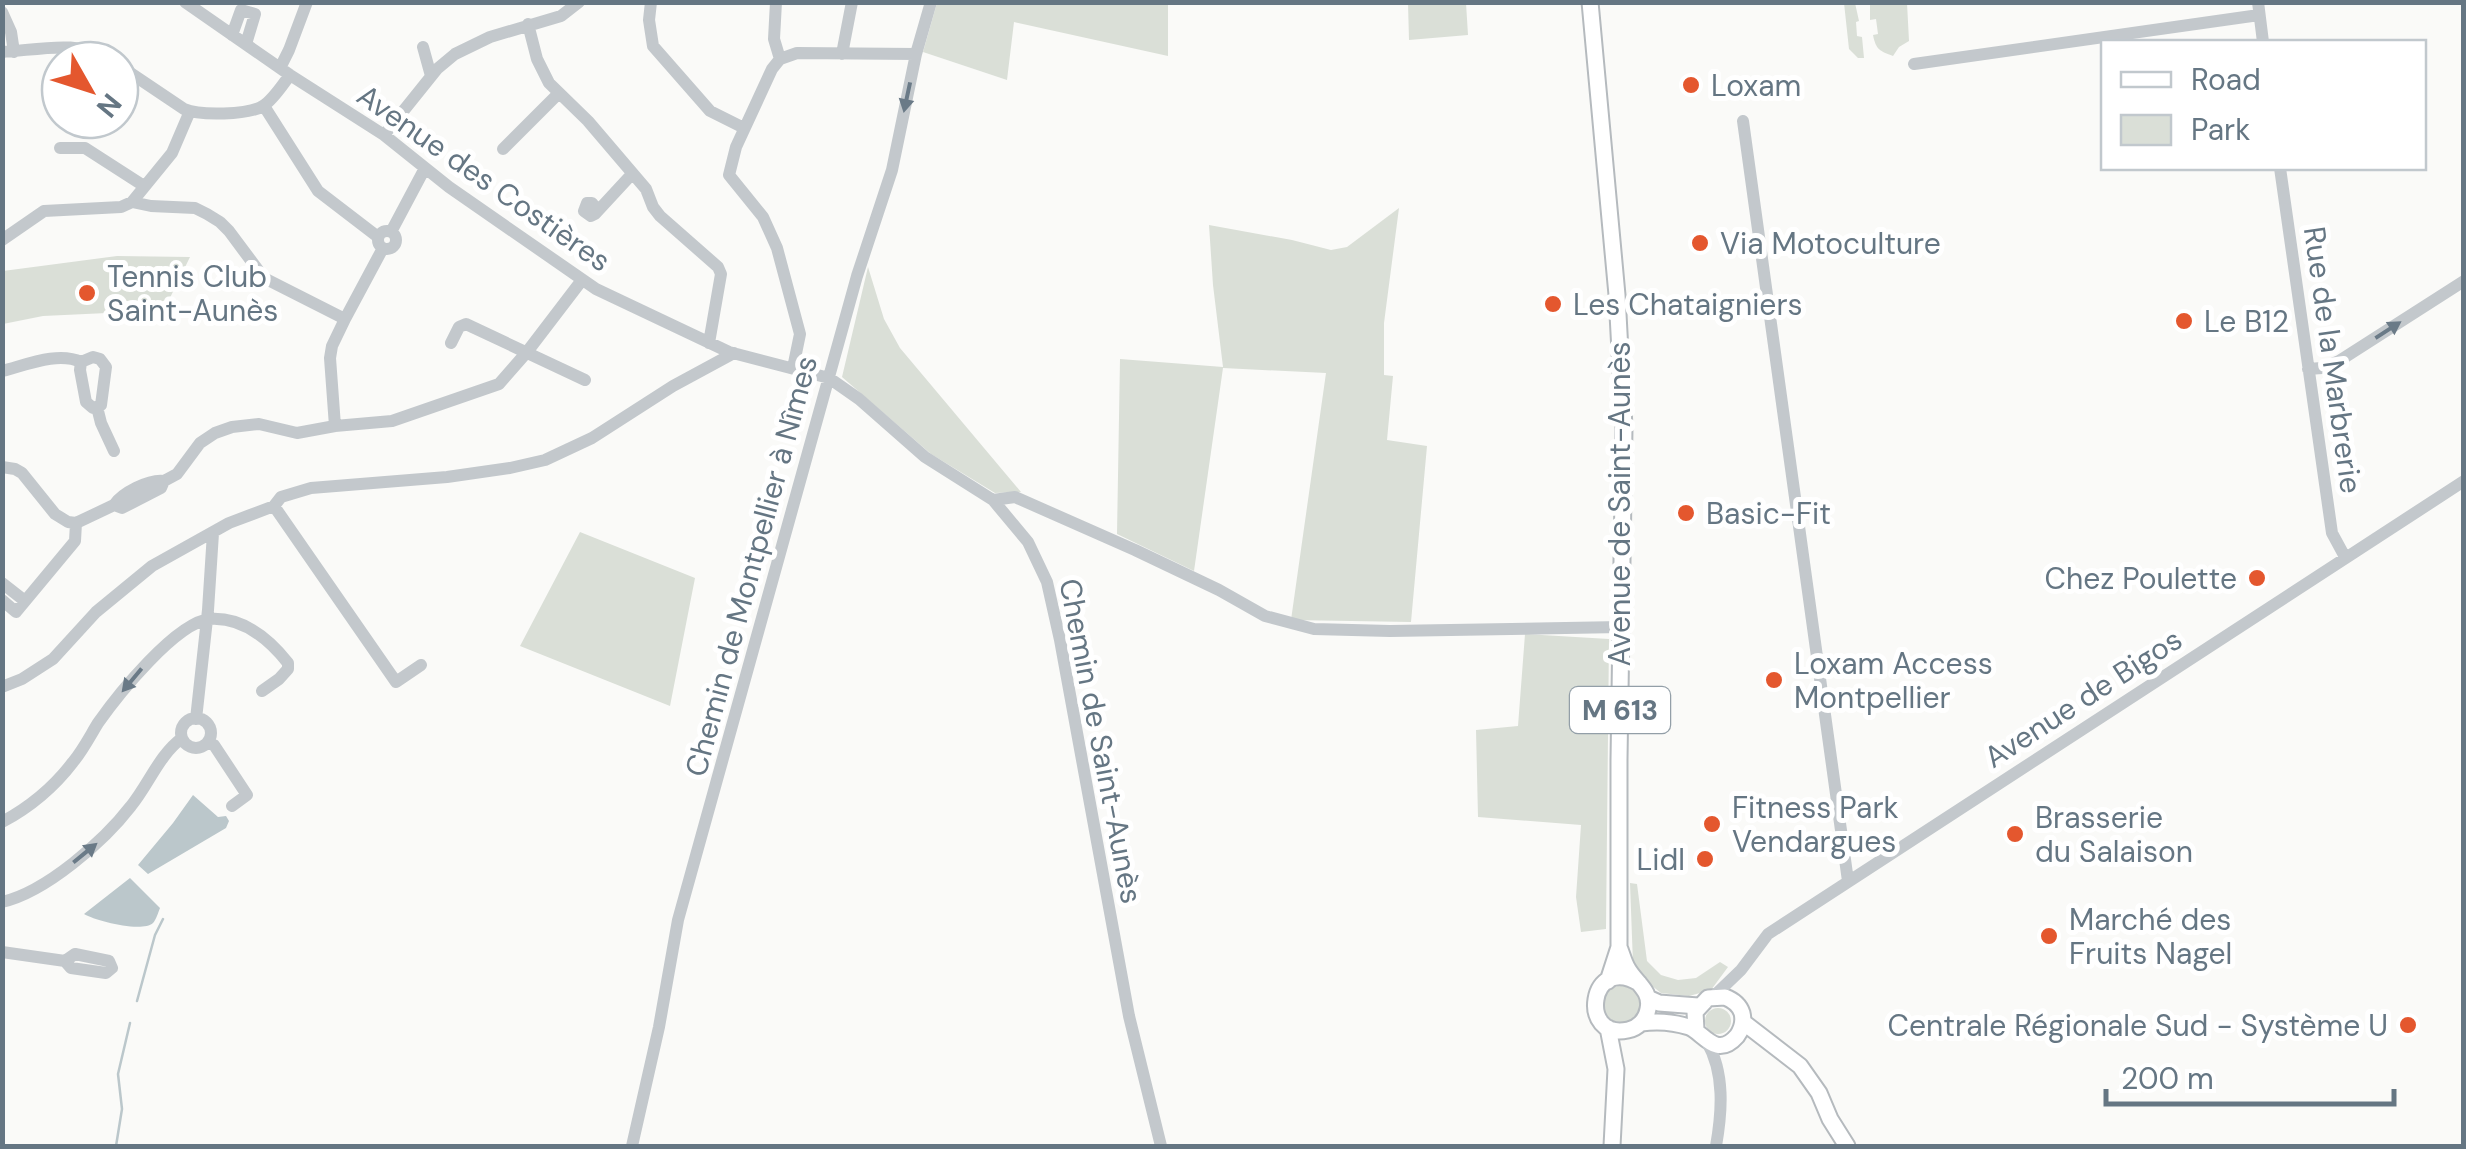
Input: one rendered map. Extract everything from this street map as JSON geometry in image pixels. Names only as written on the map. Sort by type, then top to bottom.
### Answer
[{"type":"main road","name":"Avenue de Saint-Aunès","points":[[1590,2],[1623,397],[1619,947],[1608,981]]},
{"type":"main road","points":[[1616,1069],[1625,1040],[1646,1016],[1648,998],[1627,968],[1619,947]]},
{"type":"main road","points":[[1640,983],[1623,977],[1600,988],[1594,1005],[1608,1028],[1616,1031],[1655,1022],[1687,1026],[1714,1044],[1736,1034],[1764,1039],[1800,1066],[1819,1092],[1847,1146]]},
{"type":"main road","points":[[1701,1036],[1694,1018],[1698,1006],[1714,996],[1725,996],[1740,1008],[1736,1034]]},
{"type":"main road","points":[[1648,998],[1659,1003],[1698,1006]]},
{"type":"main road","points":[[1608,1028],[1616,1069],[1612,1146]]},
{"type":"street","name":"Avenue des Costières","points":[[185,2],[384,136],[449,187],[596,289],[734,353],[829,378]]},
{"type":"street","points":[[140,79],[190,112],[230,113],[264,106],[285,71],[307,2]]},
{"type":"street","points":[[384,136],[431,76],[455,54],[490,37],[560,16],[579,2]]},
{"type":"street","points":[[651,2],[653,46],[710,111],[744,128]]},
{"type":"street","points":[[776,2],[774,39],[780,59]]},
{"type":"street","points":[[842,54],[852,2]]},
{"type":"street","name":"Chemin de Montpellier à Nîmes","points":[[632,1146],[678,920],[857,276],[892,170],[931,2]]},
{"type":"street","points":[[1914,64],[2259,8],[2263,40]]},
{"type":"street","points":[[232,35],[242,10],[255,14],[246,44]]},
{"type":"street","points":[[2,12],[11,32],[8,52],[40,50]]},
{"type":"street","points":[[528,24],[537,59],[549,83],[588,121],[650,193],[660,216],[715,264],[721,274],[709,343]]},
{"type":"street","points":[[422,48],[431,76]]},
{"type":"street","points":[[793,368],[800,334],[777,248],[764,216],[729,174],[736,147],[780,59],[797,52],[916,54]]},
{"type":"street","points":[[503,149],[558,94]]},
{"type":"street","points":[[264,106],[318,191],[384,239]]},
{"type":"street","points":[[2,240],[44,210],[122,207],[132,202],[172,153],[190,112]]},
{"type":"street","points":[[1743,122],[1848,881]]},
{"type":"street","points":[[60,148],[85,148],[144,186]]},
{"type":"street","points":[[336,426],[330,354],[384,239],[425,168]]},
{"type":"street","name":"Rue de la Marbrerie","points":[[2280,170],[2332,534],[2346,557]]},
{"type":"street","points":[[597,210],[632,174]]},
{"type":"street","points":[[132,202],[195,208],[207,214],[229,232],[264,278],[345,318]]},
{"type":"street","points":[[2,467],[19,470],[55,514],[76,523],[114,505],[138,488],[177,474],[200,443],[232,427],[260,424],[297,433],[392,421],[498,384],[582,280]]},
{"type":"street","points":[[2308,369],[2339,361],[2464,281]]},
{"type":"street","points":[[451,343],[458,327],[466,324],[586,380]]},
{"type":"street","points":[[2,687],[54,659],[96,612],[171,554],[230,523],[274,506],[281,498],[311,488],[464,474],[545,460],[592,438],[673,386],[734,353]]},
{"type":"street","points":[[2,370],[49,359],[100,359],[105,364],[103,400],[97,408],[86,402],[81,362]]},
{"type":"street","name":"Chemin de Saint-Aunès","points":[[829,378],[926,458],[993,500],[1028,542],[1046,582],[1129,1016],[1161,1146]]},
{"type":"street","points":[[97,408],[114,451]]},
{"type":"street","name":"Avenue de Bigos","points":[[1714,996],[1741,970],[1768,934],[2464,481]]},
{"type":"street","points":[[993,500],[1015,497],[1135,550],[1265,616],[1314,629],[1621,627]]},
{"type":"street","points":[[274,506],[396,682],[421,664]]},
{"type":"street","points":[[2,600],[16,612],[75,541],[76,523]]},
{"type":"street","points":[[196,719],[212,533]]},
{"type":"street","points":[[2,583],[25,601]]},
{"type":"street","points":[[2,822],[52,786],[145,664],[183,632],[207,619],[249,628],[264,637],[288,662],[288,669],[262,691]]},
{"type":"street","points":[[2,902],[44,883],[102,839],[132,806],[182,738],[184,725],[196,719],[210,728],[208,742],[196,748],[188,746],[182,738]]},
{"type":"street","points":[[208,742],[214,745],[247,795],[232,806]]},
{"type":"street","points":[[2,952],[65,962]]},
{"type":"street","name":"Avenue de Bigos","points":[[1734,1002],[1741,970]]},
{"type":"street","points":[[1720,1077],[1736,1034]]},
{"type":"street","points":[[1701,1036],[1714,1053],[1720,1077],[1721,1115],[1716,1146]]},
{"type":"green space","points":[[937,3],[1168,3],[1168,56],[1014,22],[1007,80],[923,52]]},
{"type":"green space","points":[[1408,3],[1466,3],[1468,35],[1409,40]]},
{"type":"green space","points":[[1844,3],[1855,3],[1857,36],[1862,37],[1864,58],[1858,58],[1849,49]]},
{"type":"green space","points":[[1870,3],[1907,3],[1909,41],[1893,56],[1876,44],[1876,19],[1870,20]]},
{"type":"green space","points":[[1399,208],[1384,323],[1384,375],[1393,376],[1387,440],[1427,446],[1411,622],[1291,620],[1326,373],[1223,368],[1194,571],[1117,534],[1120,359],[1223,367],[1209,225],[1331,250],[1347,247]]},
{"type":"green space","name":"Tennis Club Saint-Aunès","points":[[117,256],[190,257],[164,310],[110,297],[107,313],[43,316],[3,324],[3,271]]},
{"type":"green space","points":[[868,267],[884,319],[900,348],[1021,492],[995,493],[931,454],[842,377]]},
{"type":"green space","points":[[580,532],[695,578],[670,706],[520,646]]},
{"type":"green space","points":[[1525,634],[1609,639],[1606,929],[1581,932],[1576,897],[1581,825],[1478,817],[1476,730],[1518,726]]},
{"type":"green space","points":[[1630,883],[1637,884],[1647,961],[1661,975],[1678,980],[1696,978],[1720,962],[1728,967],[1711,990],[1689,996],[1661,993],[1642,978],[1633,964]]},
{"type":"green space","points":[[1621,986],[1634,992],[1640,1005],[1634,1018],[1621,1024],[1608,1018],[1602,1005],[1608,992]]},
{"type":"green space","points":[[1718,1008],[1727,1012],[1731,1021],[1727,1030],[1718,1034],[1709,1030],[1705,1021],[1709,1012]]},
{"type":"shaded area","points":[[193,795],[218,817],[226,816],[226,828],[148,874],[138,865]]},
{"type":"shaded area","points":[[130,878],[160,908],[153,923],[129,926],[84,914]]},
{"type":"waterway","points":[[137,1001],[163,919]]},
{"type":"waterway","points":[[116,1146],[122,1109],[118,1074],[130,1023]]},
{"type":"place","name":"Loxam","points":[[1691,85]]},
{"type":"place","name":"Via Motoculture","points":[[1700,243]]},
{"type":"place","name":"Tennis Club Saint-Aunès","points":[[87,293]]},
{"type":"place","name":"Les Chataigniers","points":[[1553,304]]},
{"type":"place","name":"Le B12","points":[[2184,321]]},
{"type":"place","name":"Basic-Fit","points":[[1686,513]]},
{"type":"place","name":"Chez Poulette","points":[[2257,578]]},
{"type":"place","name":"Loxam Access Montpellier","points":[[1774,680]]},
{"type":"place","name":"Fitness Park Vendargues","points":[[1712,824]]},
{"type":"place","name":"Brasserie du Salaison","points":[[2015,834]]},
{"type":"place","name":"Lidl","points":[[1705,859]]},
{"type":"place","name":"Marché des Fruits Nagel","points":[[2049,936]]},
{"type":"place","name":"Centrale Régionale Sud - Système U","points":[[2408,1025]]}]
